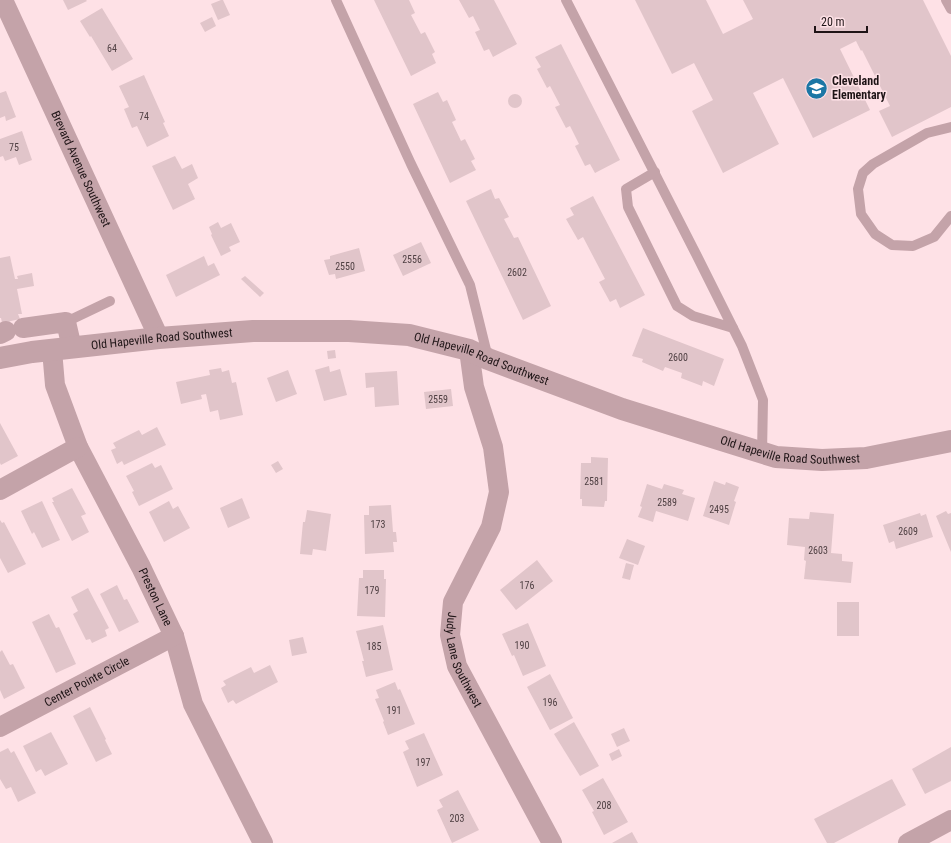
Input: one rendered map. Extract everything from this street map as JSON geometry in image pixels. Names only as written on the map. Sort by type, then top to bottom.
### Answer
[{"type":"street","name":"Brevard Avenue Southwest","points":[[2,0],[160,338]]},
{"type":"street","points":[[10,331],[66,322]]},
{"type":"street","name":"Preston Lane","points":[[66,322],[55,385],[78,448],[141,567],[174,636],[193,704],[263,843]]},
{"type":"street","name":"Old Hapeville Road Southwest","points":[[0,358],[32,352],[160,338],[253,331],[349,331],[409,335],[478,354],[622,409],[776,457],[822,460],[866,458],[951,441]]},
{"type":"street","name":"Judy Lane Southwest","points":[[478,354],[474,387],[493,448],[498,492],[491,527],[453,602],[450,635],[457,666],[552,843]]},
{"type":"street","points":[[0,490],[78,448]]},
{"type":"street","name":"Center Pointe Circle","points":[[0,727],[174,636]]},
{"type":"street","points":[[908,843],[951,820]]},
{"type":"lane","points":[[336,0],[411,164],[470,284],[478,354]]},
{"type":"lane","points":[[566,0],[655,172],[742,346],[763,400],[762,453]]},
{"type":"lane","points":[[946,0],[951,9]]},
{"type":"lane","points":[[951,127],[927,133],[873,164],[863,173],[858,189],[861,214],[875,234],[892,245],[913,246],[934,237],[951,216]]},
{"type":"lane","points":[[655,172],[626,189],[628,207],[677,306],[693,316],[733,328]]},
{"type":"lane","points":[[66,322],[110,301]]},
{"type":"building","points":[[63,0],[86,0],[87,1],[68,10]]},
{"type":"building","points":[[223,0],[230,15],[218,20],[211,4]]},
{"type":"building","points":[[374,0],[409,0],[415,13],[411,15],[421,34],[425,32],[435,52],[432,54],[436,63],[411,76]]},
{"type":"building","points":[[459,0],[494,0],[517,44],[493,57],[489,49],[484,51],[475,32],[480,30],[473,16],[469,18]]},
{"type":"building","name":"Cleveland Elementary","points":[[635,0],[706,0],[723,34],[753,19],[743,0],[923,0],[951,56],[951,107],[892,137],[879,111],[890,106],[856,41],[840,49],[870,110],[813,138],[783,78],[753,93],[779,144],[723,173],[692,111],[713,100],[694,63],[672,74]]},
{"type":"building","points":[[102,8],[133,59],[112,71],[80,21]]},
{"type":"building","points":[[212,17],[216,26],[205,32],[200,23]]},
{"type":"building","points":[[561,44],[620,160],[595,173],[590,164],[585,166],[575,146],[579,144],[570,126],[566,128],[555,107],[560,105],[550,86],[547,88],[537,69],[541,67],[535,57]]},
{"type":"building","points":[[144,75],[165,122],[163,123],[169,136],[147,147],[137,126],[132,128],[124,109],[129,107],[119,86]]},
{"type":"building","points":[[6,91],[16,117],[6,121],[5,116],[0,118],[0,93]]},
{"type":"building","points":[[438,92],[443,102],[447,100],[456,120],[452,122],[461,141],[465,139],[475,159],[471,161],[476,170],[450,183],[413,104]]},
{"type":"building","points":[[512,94],[518,94],[522,98],[522,104],[518,108],[512,108],[508,104],[508,98]]},
{"type":"building","points":[[22,131],[32,160],[19,165],[16,157],[5,161],[3,156],[0,157],[0,139]]},
{"type":"building","points":[[175,156],[182,169],[192,164],[198,178],[188,184],[195,199],[173,210],[152,166]]},
{"type":"building","points":[[491,189],[495,199],[499,198],[509,217],[504,219],[514,238],[518,237],[551,306],[523,320],[466,201]]},
{"type":"building","points":[[593,196],[645,295],[620,308],[616,299],[610,302],[599,282],[605,279],[583,237],[578,240],[566,219],[574,215],[570,208]]},
{"type":"building","points":[[218,222],[221,228],[231,223],[240,242],[229,247],[231,251],[221,256],[211,235],[212,234],[209,227]]},
{"type":"building","points":[[421,242],[431,263],[403,276],[393,255]]},
{"type":"building","points":[[359,248],[365,271],[336,279],[335,274],[329,275],[324,260],[330,259],[330,256]]},
{"type":"building","points":[[10,256],[15,279],[18,279],[17,276],[32,273],[34,286],[17,289],[22,314],[18,314],[20,319],[2,323],[0,318],[0,258]]},
{"type":"building","points":[[204,256],[208,266],[214,263],[220,275],[176,297],[166,275]]},
{"type":"building","points":[[245,276],[264,293],[260,297],[241,279]]},
{"type":"building","points":[[643,328],[724,359],[714,386],[703,381],[702,386],[681,378],[682,373],[665,367],[663,371],[642,362],[643,359],[632,356]]},
{"type":"building","points":[[335,350],[336,358],[328,359],[327,351]]},
{"type":"building","points":[[329,366],[330,372],[340,369],[347,395],[324,401],[315,370]]},
{"type":"building","points":[[221,368],[222,372],[229,370],[232,383],[236,382],[243,415],[220,420],[218,410],[210,412],[206,394],[201,395],[202,399],[181,404],[176,382],[210,375],[209,370]]},
{"type":"building","points":[[288,370],[297,394],[276,402],[267,378]]},
{"type":"building","points":[[397,371],[399,405],[375,407],[374,387],[366,388],[365,373]]},
{"type":"building","points":[[451,389],[453,406],[426,409],[424,392]]},
{"type":"building","points":[[0,423],[18,456],[1,465],[0,463]]},
{"type":"building","points":[[157,427],[166,445],[124,465],[122,461],[117,464],[111,450],[116,448],[113,443],[139,430],[142,435]]},
{"type":"building","points":[[591,457],[608,458],[607,501],[605,501],[604,507],[582,506],[582,499],[580,499],[581,463],[591,463]]},
{"type":"building","points":[[278,461],[283,469],[276,473],[271,465]]},
{"type":"building","points":[[152,463],[155,468],[161,465],[173,489],[139,506],[132,492],[134,491],[126,476]]},
{"type":"building","points":[[714,481],[725,485],[726,482],[739,487],[734,501],[736,502],[729,525],[703,516]]},
{"type":"building","points":[[647,484],[662,489],[664,484],[684,490],[682,494],[695,498],[688,521],[656,511],[653,522],[638,517],[642,507],[640,506]]},
{"type":"building","points":[[72,488],[86,514],[81,516],[89,532],[72,541],[52,502],[54,502],[52,498]]},
{"type":"building","points":[[242,498],[250,518],[228,528],[220,508]]},
{"type":"building","points":[[42,501],[60,540],[42,548],[34,532],[32,534],[21,511]]},
{"type":"building","points":[[169,501],[173,509],[178,506],[190,528],[164,542],[149,512]]},
{"type":"building","points":[[391,505],[393,532],[396,532],[397,542],[393,542],[394,552],[365,554],[364,515],[369,515],[369,506]]},
{"type":"building","points":[[307,510],[331,514],[326,551],[313,549],[312,555],[300,554],[303,522],[305,522]]},
{"type":"building","points":[[946,511],[948,514],[951,513],[951,552],[936,516]]},
{"type":"building","points":[[810,512],[834,514],[831,553],[842,554],[842,561],[853,562],[851,583],[804,579],[806,561],[804,560],[805,547],[787,545],[789,518],[809,519]]},
{"type":"building","points":[[920,513],[921,516],[926,514],[933,537],[896,549],[894,541],[889,543],[883,525]]},
{"type":"building","points":[[0,520],[2,523],[4,522],[26,564],[8,573],[0,558]]},
{"type":"building","points":[[627,539],[645,546],[638,565],[619,558]]},
{"type":"building","points":[[537,560],[553,581],[516,610],[500,590]]},
{"type":"building","points":[[626,563],[634,565],[630,580],[622,578]]},
{"type":"building","points":[[363,570],[384,570],[384,579],[386,579],[385,617],[357,616],[359,578],[363,578]]},
{"type":"building","points":[[117,585],[124,600],[127,599],[139,622],[119,632],[100,594]]},
{"type":"building","points":[[88,588],[109,628],[105,630],[107,636],[92,643],[90,639],[86,640],[73,614],[78,611],[71,597]]},
{"type":"building","points":[[837,602],[859,602],[859,636],[837,636]]},
{"type":"building","points":[[49,614],[56,628],[59,627],[76,664],[56,673],[32,622]]},
{"type":"building","points":[[528,623],[546,666],[523,676],[514,655],[512,656],[502,634]]},
{"type":"building","points":[[383,625],[393,670],[366,677],[362,661],[364,661],[356,631]]},
{"type":"building","points":[[303,637],[307,653],[292,656],[289,640]]},
{"type":"building","points":[[2,650],[10,665],[13,664],[25,688],[4,699],[0,690],[0,652]]},
{"type":"building","points":[[270,665],[278,682],[236,704],[233,700],[228,703],[221,688],[226,685],[223,681],[251,667],[254,673]]},
{"type":"building","points":[[550,674],[573,718],[550,730],[527,687]]},
{"type":"building","points":[[395,682],[398,690],[400,689],[415,724],[388,735],[375,699],[379,698],[376,690]]},
{"type":"building","points":[[90,707],[112,754],[96,762],[73,716]]},
{"type":"building","points":[[574,722],[599,766],[580,776],[554,734]]},
{"type":"building","points":[[624,728],[630,741],[617,747],[611,734]]},
{"type":"building","points":[[51,732],[68,764],[45,776],[41,769],[36,772],[23,746]]},
{"type":"building","points":[[424,733],[443,775],[417,787],[403,752],[409,749],[405,741]]},
{"type":"building","points":[[951,747],[951,781],[925,794],[912,769]]},
{"type":"building","points":[[8,748],[11,753],[14,751],[36,793],[18,802],[11,787],[6,789],[0,779],[0,752]]},
{"type":"building","points":[[619,749],[622,756],[612,761],[609,754]]},
{"type":"building","points":[[603,778],[628,822],[604,835],[592,812],[594,811],[582,790]]},
{"type":"building","points":[[892,779],[906,805],[834,843],[827,843],[814,819]]},
{"type":"building","points":[[458,790],[479,830],[452,843],[437,810],[443,807],[439,800]]},
{"type":"building","points":[[632,832],[638,843],[612,843]]},
{"type":"place","name":"Cleveland Elementary","points":[[817,88]]}]
